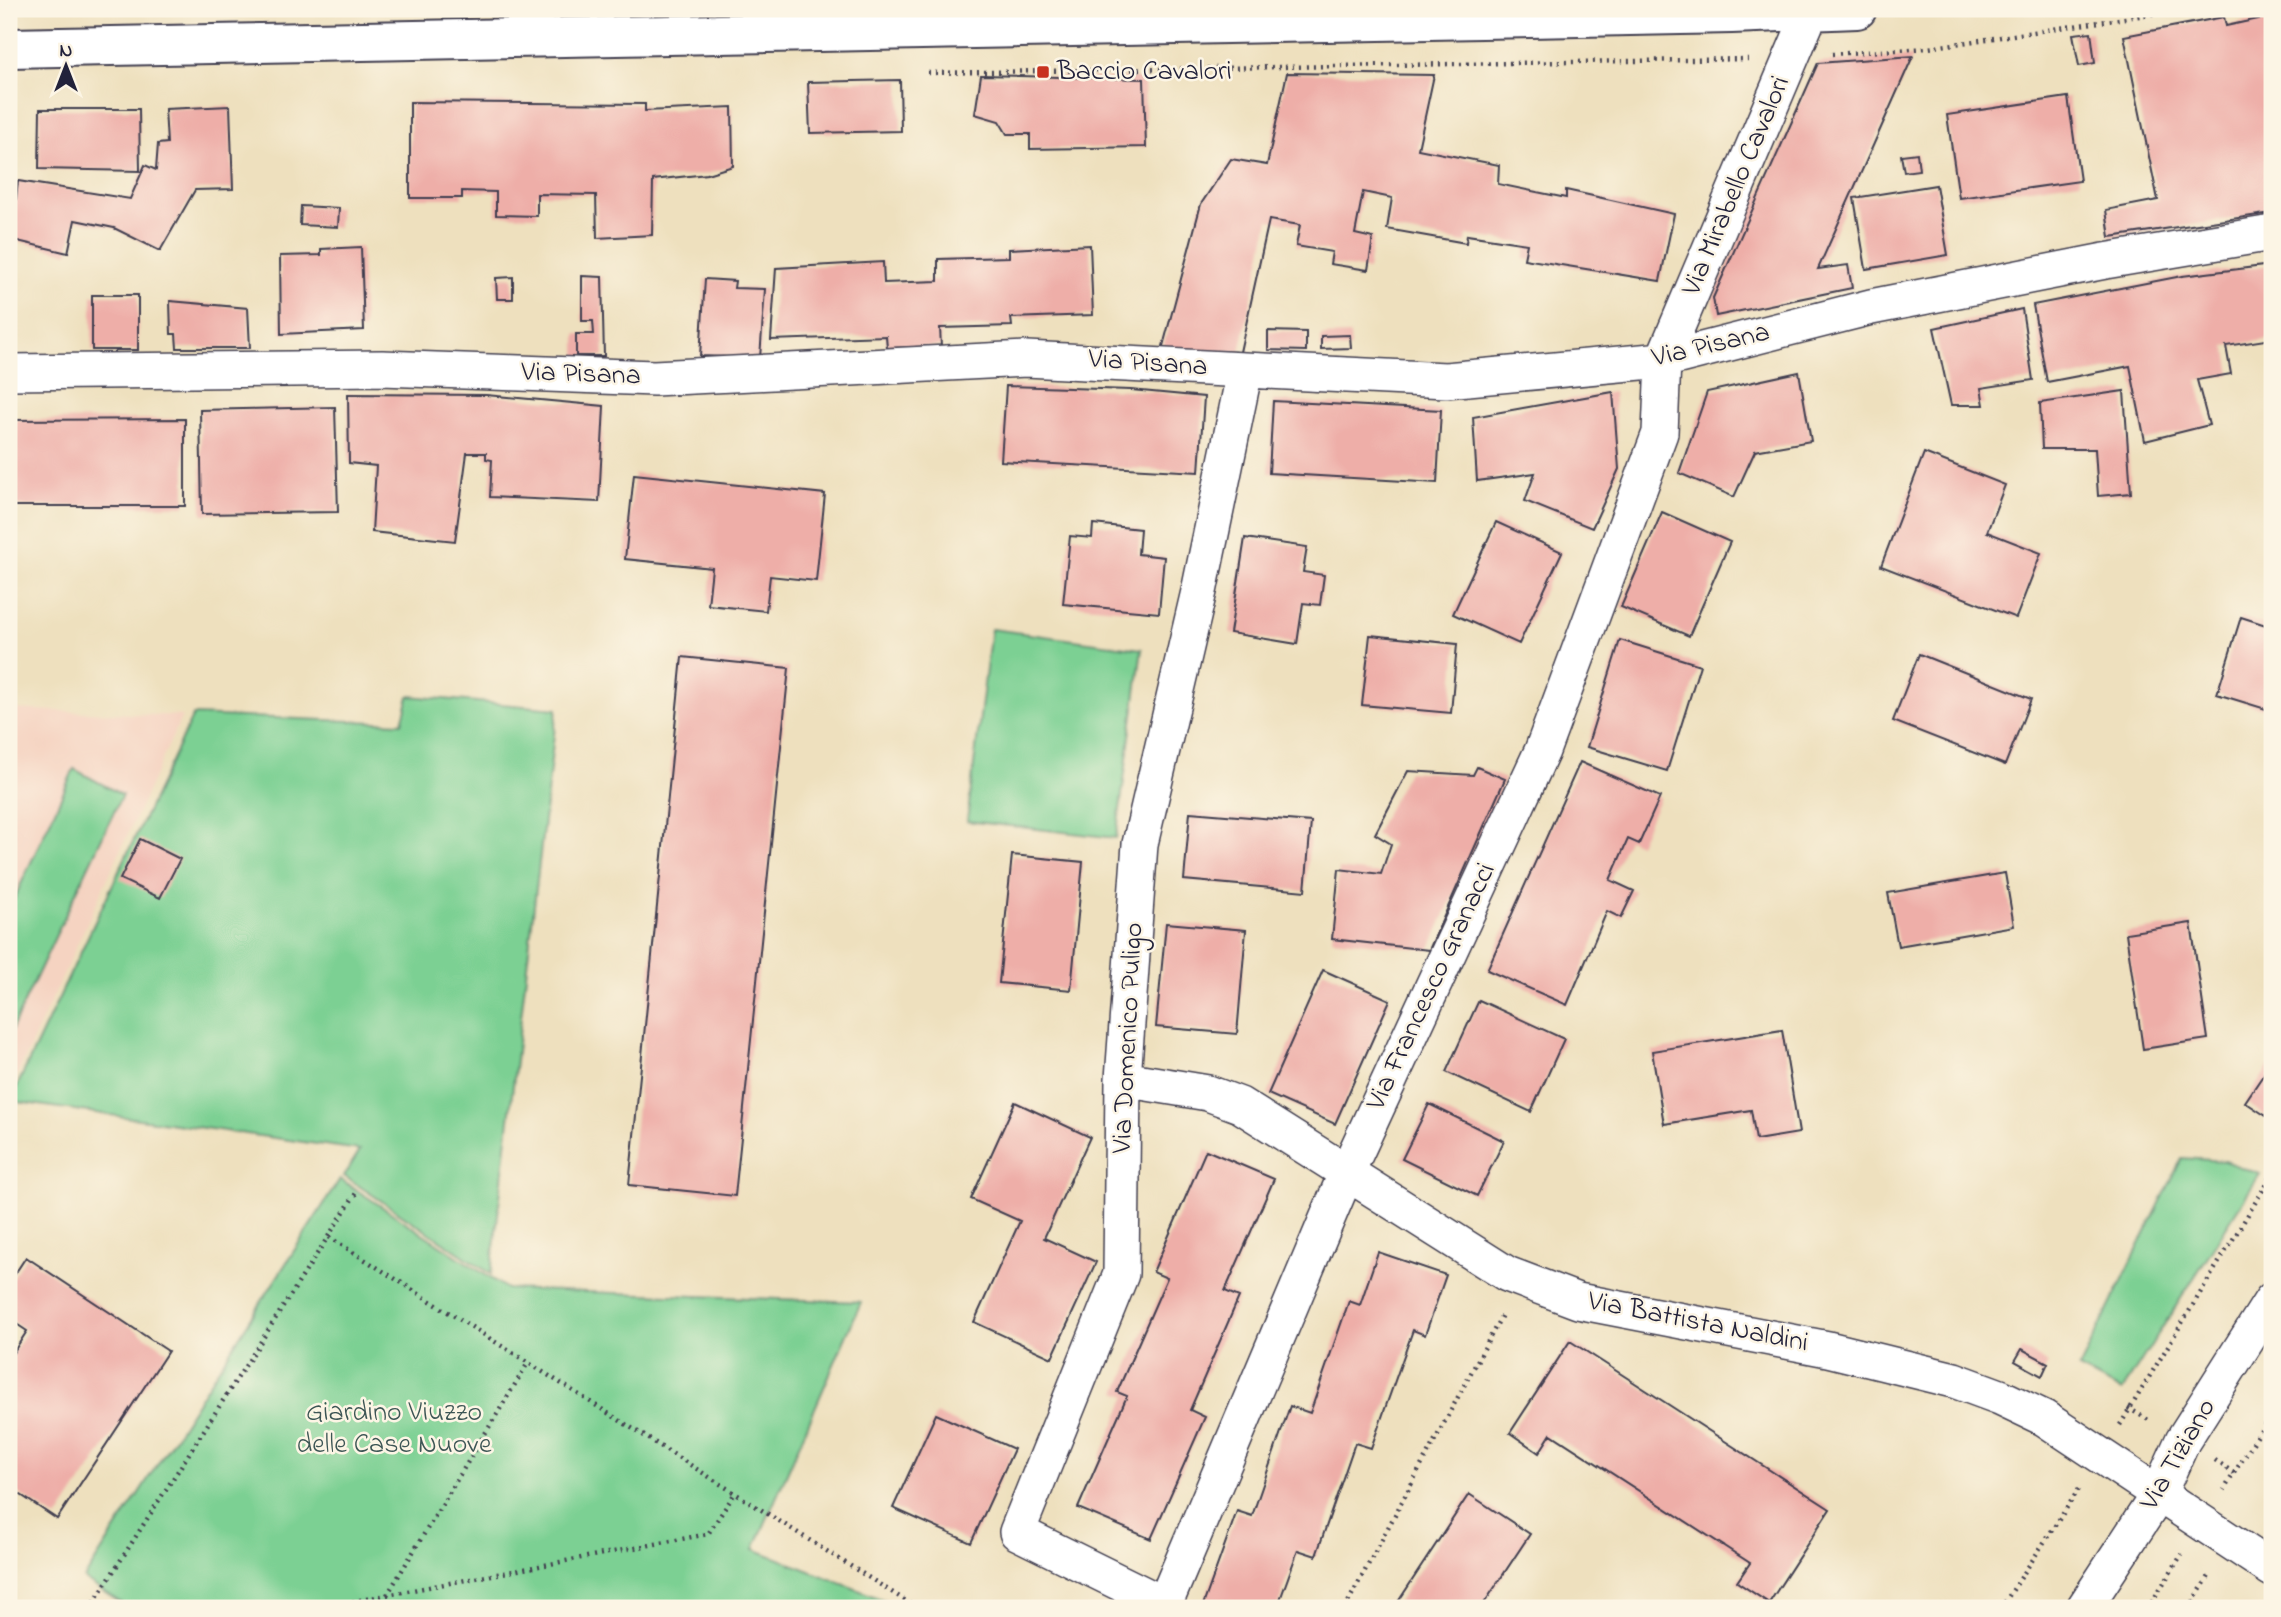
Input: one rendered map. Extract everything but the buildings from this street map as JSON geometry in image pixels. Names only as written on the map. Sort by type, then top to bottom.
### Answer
[{"type":"street","points":[[9,48],[743,20],[1857,9]]},
{"type":"street","name":"Via Mirabello Cavalori","points":[[1663,360],[1811,11]]},
{"type":"street","name":"Via Pisana","points":[[9,372],[382,368],[654,378],[1026,359],[1446,380],[1663,360],[1871,307],[2105,261],[2272,233]]},
{"type":"street","name":"Via Francesco Granacci","points":[[1164,1606],[1346,1174],[1542,751],[1660,433],[1663,360]]},
{"type":"street","name":"Via Domenico Puligo","points":[[1164,1606],[1017,1532],[1121,1274],[1123,1079],[1140,844],[1200,587],[1245,370]]},
{"type":"street","name":"Via Battista Naldini","points":[[1123,1079],[1208,1093],[1226,1099],[1507,1274],[1578,1300],[1828,1349],[1954,1380],[2000,1397],[2044,1418],[2272,1569]]},
{"type":"street","name":"Via Tiziano","points":[[2084,1608],[2158,1495],[2183,1440],[2272,1300]]},
{"type":"path","points":[[1820,55],[1928,48],[2185,9]]},
{"type":"path","points":[[2162,1428],[2129,1408],[2272,1175]]},
{"type":"path","points":[[90,1608],[358,1190]]},
{"type":"path","points":[[329,1237],[917,1608]]},
{"type":"path","points":[[1345,1608],[1522,1279]]},
{"type":"path","points":[[387,1595],[528,1363]]},
{"type":"path","points":[[2234,1473],[2272,1413]]},
{"type":"path","points":[[2001,1608],[2085,1479]]},
{"type":"path","points":[[318,1608],[708,1534],[735,1493]]},
{"type":"path","points":[[2148,1608],[2188,1546]]},
{"type":"path","points":[[2189,1608],[2218,1562]]},
{"type":"shaded area","points":[[9,709],[182,716],[9,1093]]},
{"type":"green space","points":[[991,629],[1142,649],[1116,838],[967,821]]},
{"type":"green space","points":[[409,696],[557,709],[491,1274],[344,1176],[360,1150],[10,1101],[193,715],[402,723]]},
{"type":"green space","points":[[74,769],[122,795],[9,1035],[9,910]]},
{"type":"green space","points":[[2182,1158],[2224,1161],[2260,1174],[2122,1391],[2079,1369]]},
{"type":"green space","name":"Giardino Viuzzo delle Case Nuove","points":[[340,1179],[507,1289],[861,1302],[754,1549],[904,1608],[129,1608],[84,1579]]},
{"type":"place","name":"Baccio Cavalori","points":[[1043,72]]}]
